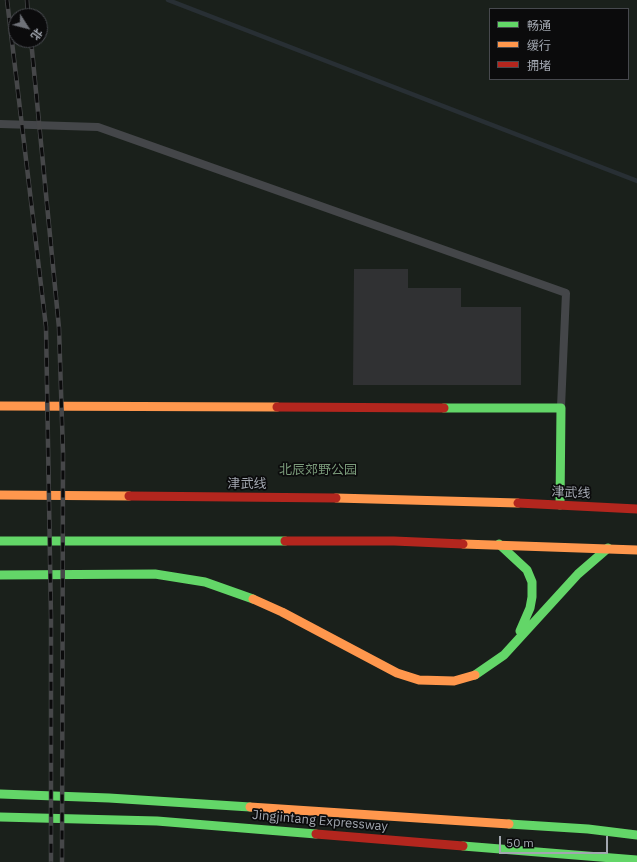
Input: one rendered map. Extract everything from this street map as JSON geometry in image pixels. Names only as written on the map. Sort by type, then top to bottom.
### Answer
[{"type":"main road","points":[[0,406],[561,408],[560,505]]},
{"type":"main road","name":"津武线","points":[[0,495],[315,497],[500,502],[637,509]]},
{"type":"main road","points":[[0,541],[394,541],[637,550]]},
{"type":"main road","points":[[499,544],[528,570],[532,582],[532,598],[530,608],[513,645]]},
{"type":"main road","points":[[0,575],[154,574],[205,582],[247,596],[282,612],[397,673],[419,680],[454,681],[479,674],[504,655],[578,574],[608,548]]},
{"type":"main road","name":"Jingjintang Expressway","points":[[0,794],[109,798],[588,829],[637,834]]},
{"type":"main road","name":"Jingjintang Expressway","points":[[0,817],[157,821],[637,860]]},
{"type":"lane","points":[[0,124],[98,127],[566,293],[561,408]]},
{"type":"green space","name":"北辰郊野公园","points":[[0,0],[637,0],[637,862],[0,862]]},
{"type":"building","points":[[354,269],[408,269],[408,288],[461,288],[461,307],[521,307],[521,385],[353,385]]},
{"type":"waterway","points":[[168,0],[637,181]]},
{"type":"railway","points":[[7,0],[46,327],[51,617],[51,862]]},
{"type":"railway","points":[[27,0],[28,8]]},
{"type":"railway","points":[[32,48],[59,328],[63,453],[62,862]]},
{"type":"traffic: fast","points":[[444,408],[561,408],[560,505]]},
{"type":"traffic: fast","points":[[0,541],[285,541]]},
{"type":"traffic: fast","points":[[499,544],[527,570],[532,582],[530,608],[520,631]]},
{"type":"traffic: fast","points":[[475,675],[504,655],[578,574],[608,548]]},
{"type":"traffic: fast","points":[[0,575],[155,574],[205,582],[253,599]]},
{"type":"traffic: fast","points":[[0,794],[109,798],[250,807]]},
{"type":"traffic: fast","points":[[0,817],[157,821],[316,834]]},
{"type":"traffic: fast","points":[[509,824],[588,829],[637,835]]},
{"type":"traffic: fast","points":[[463,846],[637,860]]},
{"type":"traffic: slow","points":[[0,406],[277,407]]},
{"type":"traffic: slow","points":[[0,495],[129,496]]},
{"type":"traffic: slow","points":[[336,498],[518,503]]},
{"type":"traffic: slow","points":[[463,544],[637,550]]},
{"type":"traffic: slow","points":[[253,599],[282,612],[397,673],[419,680],[454,681],[475,675]]},
{"type":"traffic: slow","points":[[250,807],[509,824]]},
{"type":"traffic: jam","points":[[277,407],[444,408]]},
{"type":"traffic: jam","points":[[129,496],[336,498]]},
{"type":"traffic: jam","points":[[518,503],[637,509]]},
{"type":"traffic: jam","points":[[285,541],[394,541],[463,544]]},
{"type":"traffic: jam","points":[[316,834],[463,846]]}]
